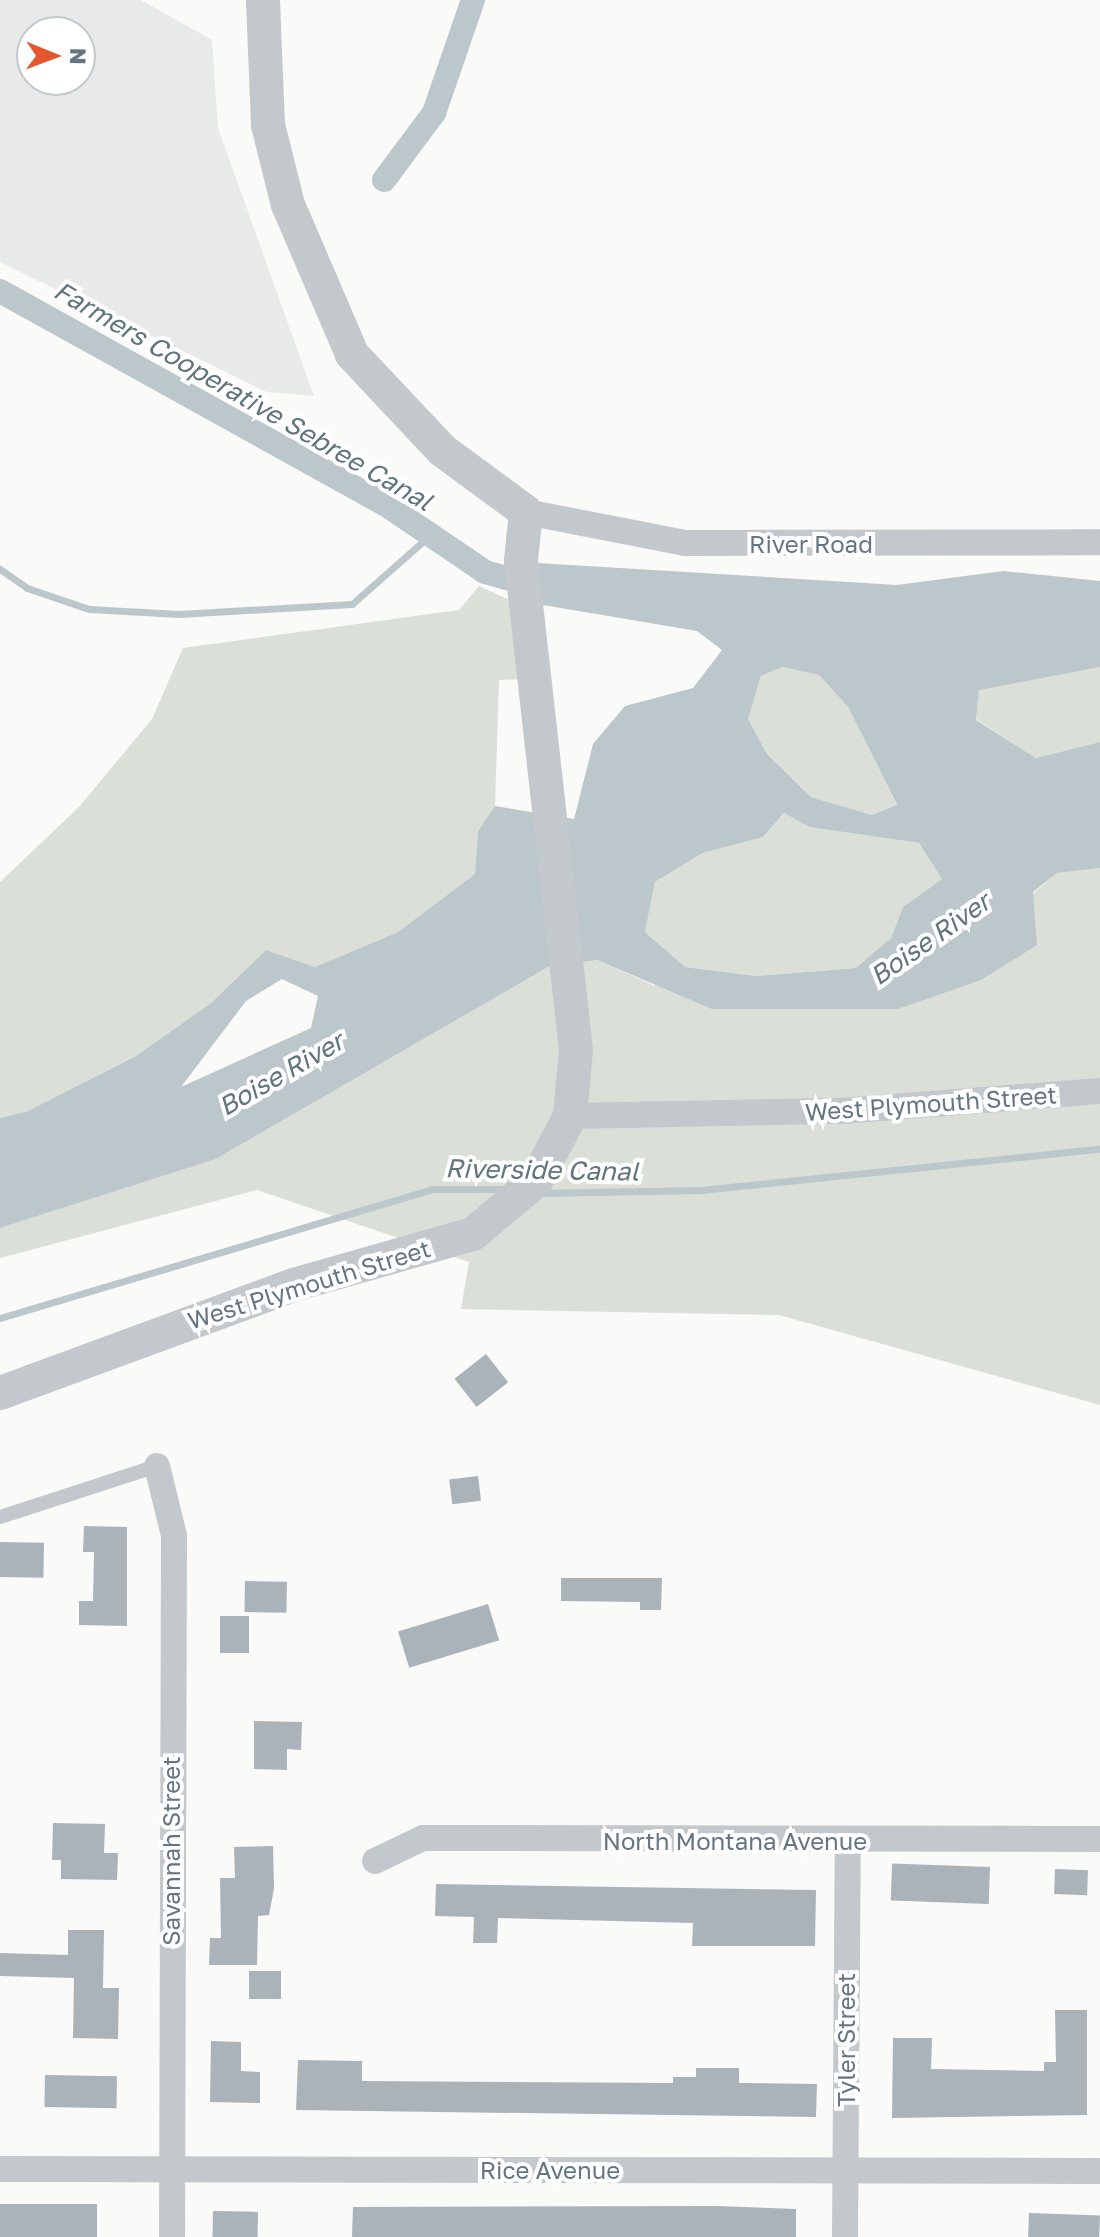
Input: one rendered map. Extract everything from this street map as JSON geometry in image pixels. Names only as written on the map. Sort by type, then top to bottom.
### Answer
[{"type":"street","points":[[263,0],[268,125],[288,205],[352,354],[442,450],[526,512]]},
{"type":"street","name":"River Road","points":[[526,512],[685,543],[1100,542]]},
{"type":"street","name":"West Plymouth Street","points":[[0,1393],[244,1302],[473,1234],[525,1193],[570,1116],[576,1050],[521,560],[526,512]]},
{"type":"street","name":"West Plymouth Street","points":[[570,1116],[841,1111],[1100,1091]]},
{"type":"street","name":"Savannah Street","points":[[157,1466],[174,1536],[172,2237]]},
{"type":"street","name":"North Montana Avenue","points":[[375,1861],[423,1838],[848,1842],[1100,1839]]},
{"type":"street","name":"Tyler Street","points":[[845,2237],[848,1842]]},
{"type":"street","name":"Rice Avenue","points":[[0,2169],[1100,2171]]},
{"type":"lane","points":[[0,1517],[157,1466]]},
{"type":"shaded area","points":[[0,0],[141,0],[212,40],[218,128],[314,396],[267,392],[0,262]]},
{"type":"shaded area","points":[[479,586],[516,603],[525,679],[499,680],[495,806],[478,831],[475,874],[398,932],[315,967],[266,950],[211,1003],[136,1056],[28,1111],[0,1118],[0,882],[79,807],[152,719],[183,648],[459,610]]},
{"type":"shaded area","points":[[783,667],[819,675],[848,707],[897,806],[872,815],[811,797],[767,754],[748,719],[761,676]]},
{"type":"shaded area","points":[[1100,667],[1100,742],[1036,758],[976,719],[979,689]]},
{"type":"shaded area","points":[[784,813],[809,827],[919,843],[942,879],[903,907],[891,938],[856,968],[756,976],[685,967],[645,932],[655,882],[702,852],[763,837]]},
{"type":"shaded area","points":[[1100,868],[1100,1405],[779,1315],[461,1309],[469,1262],[257,1190],[0,1258],[0,1228],[216,1159],[548,967],[597,960],[653,985],[809,1008],[898,1009],[1057,873]]},
{"type":"water","name":"Boise River","points":[[537,563],[897,585],[1003,571],[1100,581],[1100,667],[979,690],[976,720],[1036,758],[1100,742],[1100,868],[1057,873],[1033,892],[1037,945],[981,980],[898,1009],[712,1009],[597,960],[548,967],[216,1159],[0,1228],[0,1118],[28,1111],[136,1056],[211,1003],[266,950],[315,967],[398,932],[475,874],[478,831],[495,806],[574,819],[593,744],[625,706],[693,688],[722,650],[697,631],[543,605]],"holes":[[[783,667],[819,675],[848,707],[897,805],[872,815],[811,797],[767,754],[748,719],[761,676]],[[784,813],[809,827],[919,843],[942,879],[903,907],[891,938],[856,968],[756,976],[685,967],[645,932],[655,882],[702,853],[763,837]],[[282,979],[318,996],[311,1028],[181,1087],[246,1001]]]},
{"type":"building","points":[[486,1354],[508,1382],[477,1407],[454,1379]]},
{"type":"building","points":[[478,1476],[481,1501],[452,1504],[449,1480]]},
{"type":"building","points":[[84,1526],[127,1527],[127,1626],[79,1625],[79,1601],[93,1601],[94,1552],[83,1552]]},
{"type":"building","points":[[0,1542],[44,1543],[43,1578],[0,1577]]},
{"type":"building","points":[[561,1578],[662,1578],[661,1610],[640,1610],[640,1602],[561,1601]]},
{"type":"building","points":[[245,1581],[287,1582],[286,1613],[244,1612]]},
{"type":"building","points":[[488,1604],[499,1640],[409,1668],[398,1631]]},
{"type":"building","points":[[220,1616],[249,1616],[249,1653],[220,1653]]},
{"type":"building","points":[[254,1721],[302,1722],[301,1750],[287,1749],[287,1770],[254,1769]]},
{"type":"building","points":[[53,1823],[105,1824],[104,1853],[118,1853],[117,1880],[61,1879],[61,1860],[52,1860]]},
{"type":"building","points":[[273,1846],[274,1888],[269,1915],[258,1916],[257,1965],[209,1965],[210,1938],[221,1938],[220,1878],[235,1878],[234,1847]]},
{"type":"building","points":[[892,1864],[990,1867],[989,1904],[891,1901]]},
{"type":"building","points":[[1055,1869],[1088,1870],[1087,1895],[1054,1894]]},
{"type":"building","points":[[436,1884],[816,1890],[815,1946],[692,1946],[693,1923],[498,1918],[497,1943],[473,1943],[474,1917],[435,1916]]},
{"type":"building","points":[[68,1930],[104,1930],[103,1988],[119,1988],[118,2039],[73,2038],[74,1978],[0,1976],[0,1953],[68,1955]]},
{"type":"building","points":[[249,1971],[281,1971],[281,1999],[249,1999]]},
{"type":"building","points":[[1055,2010],[1087,2010],[1087,2115],[892,2118],[893,2038],[932,2038],[931,2069],[1044,2071],[1044,2062],[1056,2062]]},
{"type":"building","points":[[211,2041],[241,2042],[241,2071],[260,2072],[260,2103],[210,2102]]},
{"type":"building","points":[[298,2060],[362,2061],[362,2081],[673,2083],[673,2077],[696,2077],[696,2068],[739,2068],[739,2083],[817,2084],[816,2117],[296,2110]]},
{"type":"building","points":[[45,2075],[117,2076],[116,2108],[44,2107]]},
{"type":"building","points":[[0,2204],[97,2204],[97,2237],[0,2237]]},
{"type":"building","points":[[716,2206],[796,2209],[796,2237],[352,2237],[353,2207]]},
{"type":"building","points":[[213,2211],[258,2212],[258,2237],[213,2237]]},
{"type":"building","points":[[1029,2213],[1100,2215],[1099,2237],[1028,2237]]},
{"type":"waterway","points":[[384,180],[434,113],[473,0]]},
{"type":"waterway","name":"Farmers Cooperative Sebree Canal","points":[[0,291],[385,504],[485,572],[535,586]]},
{"type":"waterway","points":[[0,569],[27,588],[89,609],[179,614],[352,604],[430,535]]},
{"type":"waterway","name":"Riverside Canal","points":[[540,1193],[701,1190],[1100,1149]]},
{"type":"waterway","name":"Riverside Canal","points":[[0,1318],[432,1189],[508,1189]]}]
